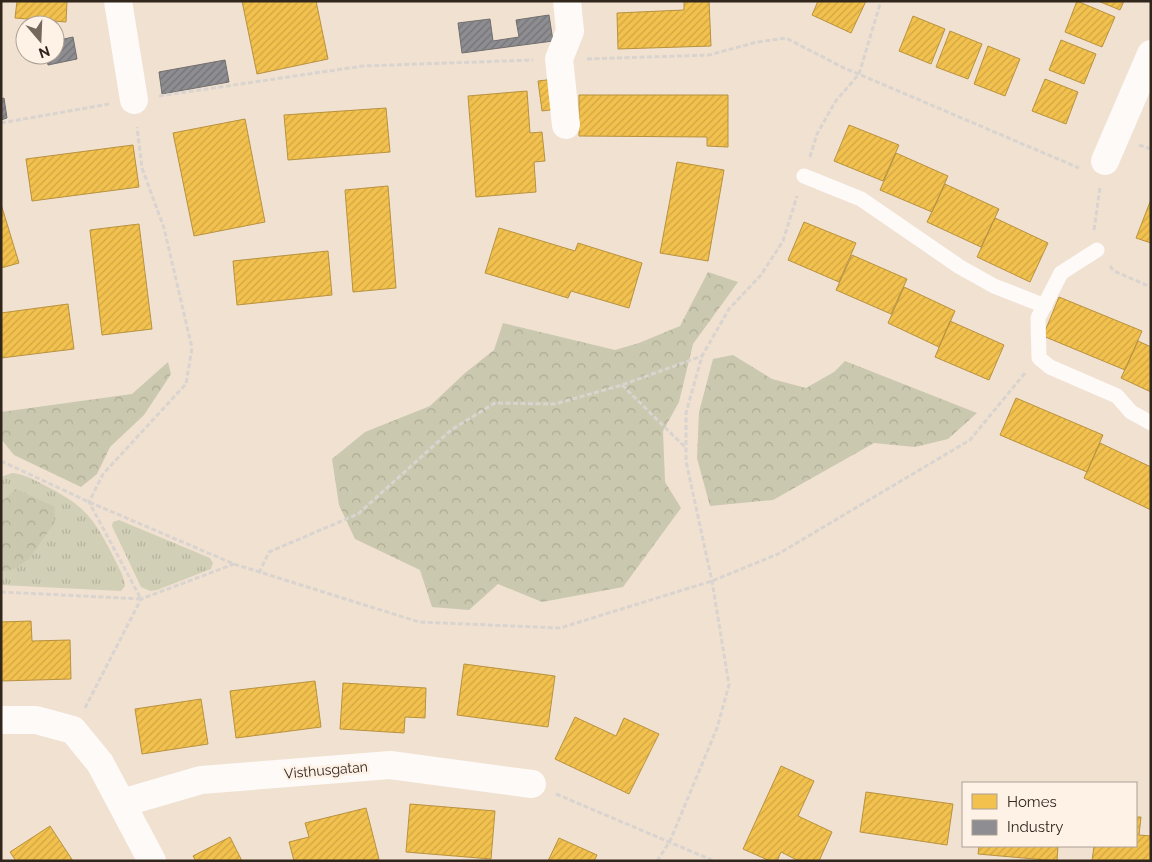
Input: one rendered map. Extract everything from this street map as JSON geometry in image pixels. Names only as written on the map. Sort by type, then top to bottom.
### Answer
[{"type":"street","points":[[118,1],[134,100]]},
{"type":"street","points":[[566,125],[559,59],[570,31],[567,1]]},
{"type":"street","points":[[1105,161],[1151,54]]},
{"type":"street","points":[[1,720],[36,720],[73,730],[100,763],[152,861]]},
{"type":"street","name":"Visthusgatan","points":[[122,803],[202,780],[390,765],[532,784]]},
{"type":"lane","points":[[804,176],[861,198],[960,266],[994,286],[1044,306]]},
{"type":"lane","points":[[1097,250],[1061,273],[1038,318],[1039,358],[1050,367],[1117,396],[1131,412],[1151,423]]},
{"type":"path","points":[[657,861],[670,841],[718,728],[729,685],[712,581],[686,461],[686,413],[702,356],[729,308],[761,275],[783,241],[817,134],[830,110],[859,74],[881,1]]},
{"type":"path","points":[[89,502],[103,474],[186,384],[192,348],[164,228],[142,168],[134,100]]},
{"type":"path","points":[[260,573],[269,552],[358,514],[451,430],[495,403],[555,404],[622,386],[702,356]]},
{"type":"path","points":[[1,461],[89,502],[234,564],[419,622],[560,628],[712,581],[778,554],[970,440],[1039,358]]},
{"type":"path","points":[[622,386],[686,449]]},
{"type":"path","points":[[89,502],[141,599]]},
{"type":"path","points":[[1,592],[141,599],[234,564]]},
{"type":"path","points":[[73,730],[141,599]]},
{"type":"path","points":[[532,784],[714,861]]},
{"type":"green space","points":[[708,272],[738,282],[693,344],[679,402],[663,431],[665,482],[681,508],[623,587],[542,602],[498,584],[469,610],[432,607],[420,570],[355,539],[339,505],[332,459],[365,432],[430,406],[465,373],[494,350],[503,323],[615,350],[639,343],[680,326]]},
{"type":"green space","points":[[733,355],[772,379],[806,388],[834,372],[845,361],[977,413],[948,439],[915,447],[874,443],[773,500],[710,506],[697,458],[699,412],[713,359]]},
{"type":"green space","points":[[168,362],[171,374],[144,415],[110,447],[97,474],[81,487],[14,455],[1,439],[1,412],[132,394]]},
{"type":"green space","points":[[12,473],[21,474],[57,492],[68,498],[85,512],[99,530],[120,570],[125,586],[121,591],[1,585],[1,477]]},
{"type":"green space","points":[[16,489],[55,507],[54,523],[29,559],[14,569],[1,572],[1,502]]},
{"type":"green space","points":[[119,520],[210,558],[213,563],[211,569],[157,590],[150,591],[141,587],[112,526],[113,522]]},
{"type":"building: Homes","points":[[17,1],[67,1],[66,22],[65,15],[15,15]]},
{"type":"building: Homes","points":[[242,1],[316,1],[328,59],[257,74]]},
{"type":"building: Homes","points":[[684,1],[709,1],[711,46],[618,49],[617,13],[684,10]]},
{"type":"building: Homes","points":[[818,1],[866,1],[851,33],[812,15]]},
{"type":"building: Homes","points":[[1077,1],[1115,17],[1102,47],[1065,32]]},
{"type":"building: Homes","points":[[1098,1],[1124,1],[1120,10]]},
{"type":"building: Homes","points":[[913,16],[945,29],[931,64],[899,51]]},
{"type":"building: Homes","points":[[950,31],[982,44],[968,79],[936,67]]},
{"type":"building: Homes","points":[[1061,40],[1096,54],[1084,84],[1049,70]]},
{"type":"building: Homes","points":[[988,46],[1020,59],[1005,96],[974,84]]},
{"type":"building: Homes","points":[[555,79],[558,109],[542,111],[538,81]]},
{"type":"building: Homes","points":[[1045,79],[1078,92],[1066,124],[1032,111]]},
{"type":"building: Homes","points":[[527,91],[530,133],[542,132],[545,161],[534,162],[536,192],[476,197],[468,96]]},
{"type":"building: Homes","points":[[579,95],[728,95],[728,147],[707,146],[707,137],[579,136]]},
{"type":"building: Homes","points":[[386,108],[390,152],[288,160],[284,115]]},
{"type":"building: Homes","points":[[245,119],[265,222],[194,236],[173,133]]},
{"type":"building: Homes","points":[[849,125],[899,145],[883,181],[834,161]]},
{"type":"building: Homes","points":[[133,145],[139,187],[32,201],[26,159]]},
{"type":"building: Homes","points":[[896,153],[948,176],[932,212],[880,190]]},
{"type":"building: Homes","points":[[677,162],[724,170],[708,261],[660,253]]},
{"type":"building: Homes","points":[[945,184],[999,209],[981,247],[927,222]]},
{"type":"building: Homes","points":[[388,186],[396,288],[353,292],[345,190]]},
{"type":"building: Homes","points":[[1151,202],[1151,243],[1136,238]]},
{"type":"building: Homes","points":[[1,204],[19,263],[1,268]]},
{"type":"building: Homes","points":[[995,218],[1048,243],[1030,282],[977,257]]},
{"type":"building: Homes","points":[[804,222],[856,243],[839,282],[788,260]]},
{"type":"building: Homes","points":[[139,224],[152,329],[102,335],[90,230]]},
{"type":"building: Homes","points":[[499,228],[575,251],[578,243],[642,263],[629,308],[571,291],[568,298],[485,273]]},
{"type":"building: Homes","points":[[328,251],[332,295],[237,305],[233,261]]},
{"type":"building: Homes","points":[[852,255],[907,279],[891,314],[836,290]]},
{"type":"building: Homes","points":[[904,287],[955,311],[939,347],[888,323]]},
{"type":"building: Homes","points":[[1059,297],[1142,331],[1125,370],[1043,336]]},
{"type":"building: Homes","points":[[68,304],[74,349],[1,358],[1,313]]},
{"type":"building: Homes","points":[[950,321],[1004,345],[989,380],[935,357]]},
{"type":"building: Homes","points":[[1138,341],[1151,347],[1151,392],[1121,378]]},
{"type":"building: Homes","points":[[1016,398],[1103,435],[1087,472],[1000,435]]},
{"type":"building: Homes","points":[[1100,443],[1151,467],[1151,510],[1084,478]]},
{"type":"building: Homes","points":[[31,621],[32,641],[70,640],[71,679],[1,681],[1,622]]},
{"type":"building: Homes","points":[[464,664],[555,676],[548,727],[457,715]]},
{"type":"building: Homes","points":[[315,681],[321,727],[236,738],[230,691]]},
{"type":"building: Homes","points":[[343,683],[426,688],[425,718],[405,717],[404,733],[340,729]]},
{"type":"building: Homes","points":[[201,699],[208,744],[142,754],[135,709]]},
{"type":"building: Homes","points":[[575,717],[616,736],[624,718],[659,734],[629,794],[555,759]]},
{"type":"building: Homes","points":[[781,766],[814,781],[798,816],[832,832],[819,861],[799,861],[781,852],[777,861],[770,861],[743,849]]},
{"type":"building: Homes","points":[[866,792],[953,804],[947,845],[860,832]]},
{"type":"building: Homes","points":[[410,804],[495,811],[491,859],[406,852]]},
{"type":"building: Homes","points":[[366,808],[379,859],[371,861],[294,861],[289,842],[309,837],[305,823]]},
{"type":"building: Homes","points":[[1137,817],[1141,817],[1139,835],[1151,836],[1151,861],[1092,861],[1094,847],[1137,847]]},
{"type":"building: Homes","points":[[50,826],[73,861],[16,861],[10,852]]},
{"type":"building: Homes","points":[[230,837],[242,861],[196,861],[193,856]]},
{"type":"building: Homes","points":[[559,838],[597,855],[594,861],[548,861]]},
{"type":"building: Homes","points":[[979,847],[1058,847],[1057,861],[978,854]]},
{"type":"building: Industry","points":[[549,15],[553,41],[462,53],[458,23],[490,19],[493,41],[519,37],[516,20]]},
{"type":"building: Industry","points":[[73,37],[77,59],[65,61],[65,39]]},
{"type":"building: Industry","points":[[225,60],[229,82],[162,94],[159,72]]},
{"type":"building: Industry","points":[[4,98],[7,118],[1,120],[1,99]]}]
